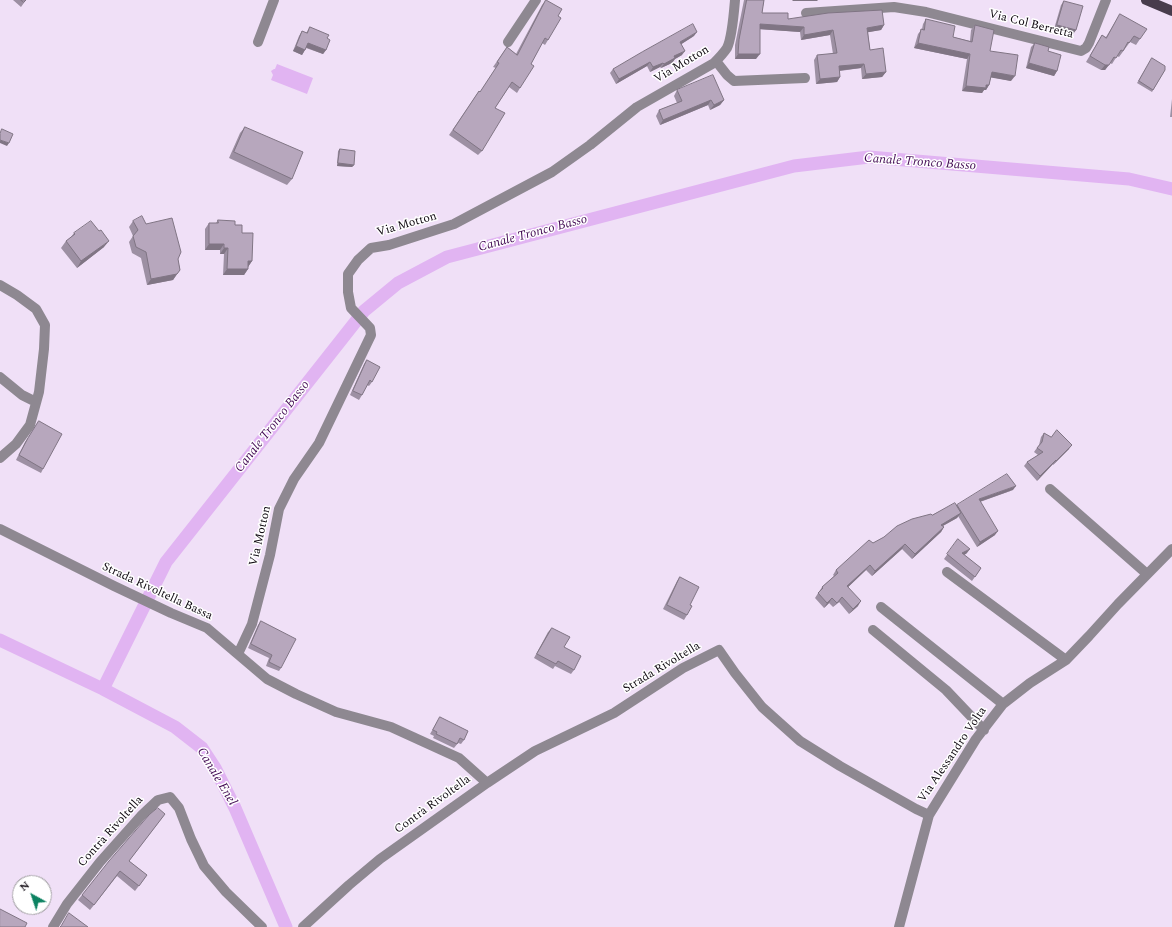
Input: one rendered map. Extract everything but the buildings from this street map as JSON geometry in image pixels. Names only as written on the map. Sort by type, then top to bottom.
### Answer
[{"type":"main road","points":[[1146,0],[1172,11]]},
{"type":"street","points":[[258,42],[274,0]]},
{"type":"street","points":[[508,42],[536,0]]},
{"type":"street","name":"Via Motton","points":[[238,654],[252,624],[270,555],[279,509],[294,479],[318,443],[371,335],[370,328],[351,308],[348,292],[348,274],[358,260],[371,248],[389,245],[454,224],[552,172],[590,145],[637,107],[716,61],[728,46],[735,0]]},
{"type":"street","name":"Via Col Berretta","points":[[806,13],[894,3],[1081,51],[1086,48],[1089,43],[1106,0]]},
{"type":"street","points":[[716,61],[726,75],[734,81],[805,78]]},
{"type":"street","points":[[0,285],[36,309],[45,325],[40,385],[30,425],[16,444],[0,458]]},
{"type":"street","points":[[0,377],[22,395],[36,402]]},
{"type":"street","points":[[1050,489],[1147,574]]},
{"type":"street","name":"Strada Rivoltella Bassa","points":[[0,529],[139,598],[207,628],[267,679],[336,712],[391,727],[459,758],[487,783]]},
{"type":"street","name":"Via Alessandro Volta","points":[[899,927],[929,815],[976,740],[1003,704],[1030,683],[1066,660],[1172,549]]},
{"type":"street","points":[[947,572],[1066,660]]},
{"type":"street","points":[[881,608],[1003,704]]},
{"type":"street","points":[[873,630],[946,690],[984,730]]},
{"type":"street","name":"Strada Rivoltella","points":[[487,783],[535,751],[614,713],[684,668],[719,650],[762,707],[800,741],[846,770],[929,815]]},
{"type":"street","name":"Contrà Rivoltella","points":[[303,927],[380,859],[487,783]]},
{"type":"street","name":"Contrà Rivoltella","points":[[53,927],[67,904],[100,862],[140,816],[158,800],[170,797],[180,808],[191,839],[204,866],[226,892],[262,927]]},
{"type":"shaded area","points":[[277,64],[313,78],[307,94],[271,80],[273,75],[271,71],[275,69]]},
{"type":"waterway","name":"Canale Tronco Basso","points":[[103,689],[166,562],[364,311],[398,283],[447,257],[794,166],[869,157],[1129,179],[1172,189]]},
{"type":"waterway","name":"Canale Enel","points":[[0,640],[103,689],[175,727],[202,748],[215,768],[235,808],[286,927]]}]
